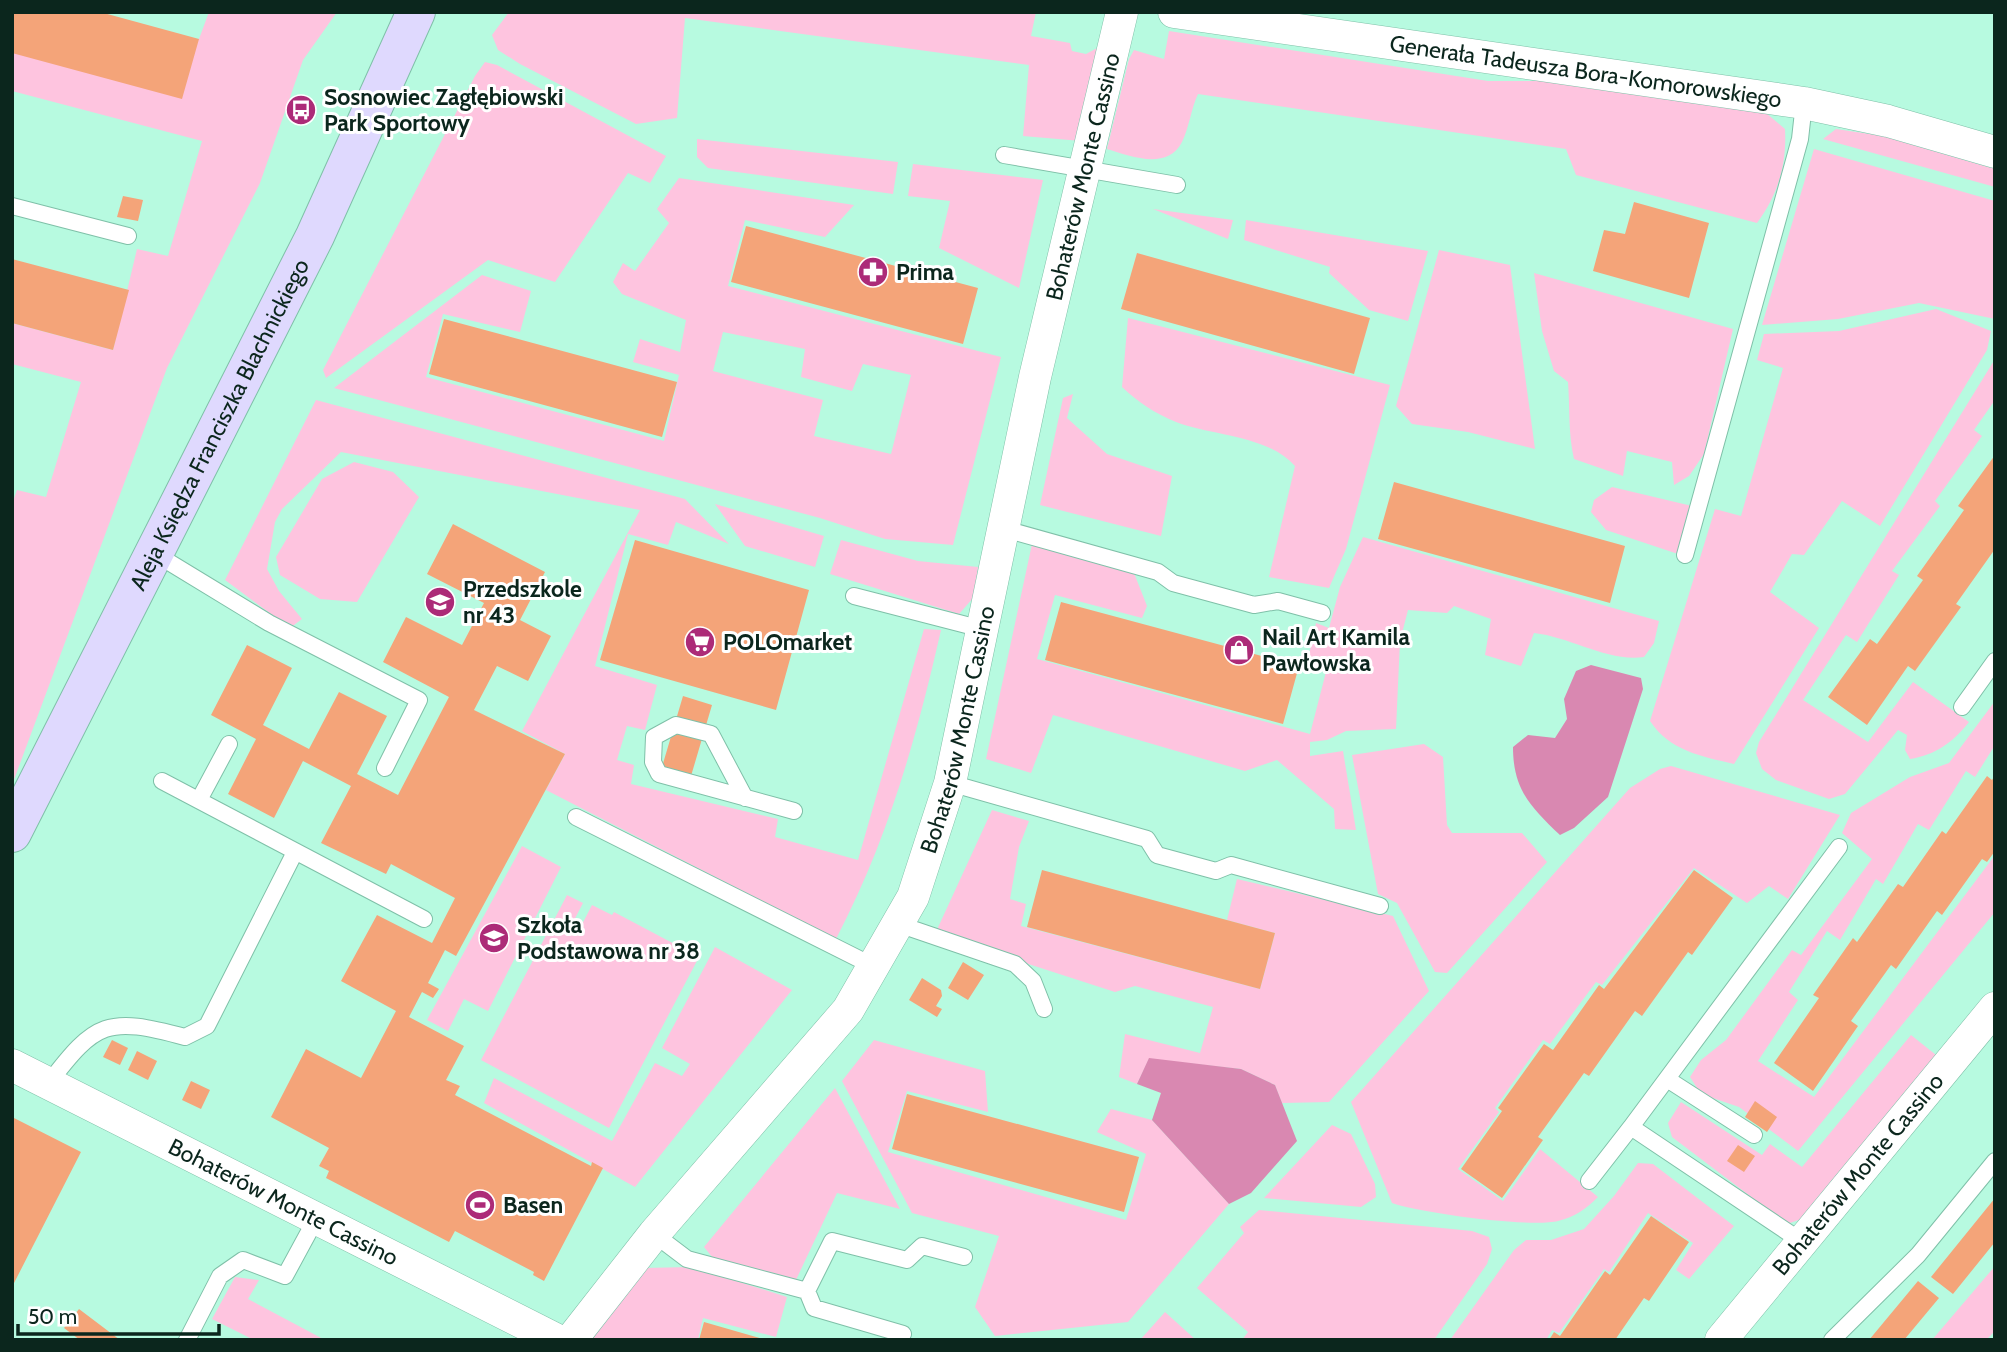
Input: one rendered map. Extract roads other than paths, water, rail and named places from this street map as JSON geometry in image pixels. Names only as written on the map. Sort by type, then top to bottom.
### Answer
[{"type":"street","name":"Aleja Księdza Franciszka Blachnickiego","points":[[12,833],[315,236],[416,12]]},
{"type":"street","name":"Bohaterów Monte Cassino","points":[[571,1340],[654,1234],[848,1010],[913,897],[950,783],[1002,528],[1122,12]]},
{"type":"street","name":"Generała Tadeusza Bora-Komorowskiego","points":[[1174,12],[1804,103],[1888,121],[1995,152]]},
{"type":"street","name":"Bohaterów Monte Cassino","points":[[1721,1340],[1801,1241],[1990,1024]]},
{"type":"street","name":"Bohaterów Monte Cassino","points":[[12,1065],[557,1340]]},
{"type":"lane","points":[[1685,555],[1800,139],[1804,103]]},
{"type":"lane","points":[[1003,155],[1177,185]]},
{"type":"lane","points":[[12,206],[128,236]]},
{"type":"lane","points":[[1002,528],[1158,572],[1172,583],[1254,606],[1278,601],[1322,613]]},
{"type":"lane","points":[[154,553],[269,624],[419,700],[386,768]]},
{"type":"lane","points":[[854,596],[982,629]]},
{"type":"lane","points":[[1962,707],[1995,661]]},
{"type":"lane","points":[[745,798],[711,734],[677,725],[664,729],[654,737],[653,762],[659,774],[745,798],[794,811]]},
{"type":"lane","points":[[199,800],[229,744]]},
{"type":"lane","points":[[162,781],[424,919]]},
{"type":"lane","points":[[950,783],[1147,839],[1157,855],[1216,872],[1231,864],[1380,906]]},
{"type":"lane","points":[[576,817],[873,966]]},
{"type":"lane","points":[[1590,1181],[1839,847]]},
{"type":"lane","points":[[48,1084],[75,1049],[95,1031],[115,1024],[154,1029],[185,1037],[207,1026],[295,852]]},
{"type":"lane","points":[[898,924],[1015,964],[1032,981],[1044,1009]]},
{"type":"lane","points":[[1667,1079],[1754,1135]]},
{"type":"lane","points":[[1631,1127],[1801,1241]]},
{"type":"lane","points":[[1832,1340],[1918,1255],[1995,1161]]},
{"type":"lane","points":[[187,1340],[220,1276],[243,1259],[285,1276],[317,1217]]},
{"type":"lane","points":[[654,1234],[687,1259],[807,1291]]},
{"type":"lane","points":[[903,1334],[814,1308],[807,1291],[832,1241],[907,1260],[922,1246],[964,1257]]},
{"type":"place","name":"Sosnowiec Zagłębiowski Park Sportowy","points":[[301,110]]},
{"type":"place","name":"Prima","points":[[873,272]]},
{"type":"place","name":"Przedszkole nr 43","points":[[440,602]]},
{"type":"place","name":"POLOmarket","points":[[700,642]]},
{"type":"place","name":"Nail Art Kamila Pawłowska","points":[[1239,650]]},
{"type":"place","name":"Szkoła Podstawowa nr 38","points":[[494,938]]},
{"type":"place","name":"Basen","points":[[480,1205]]}]
